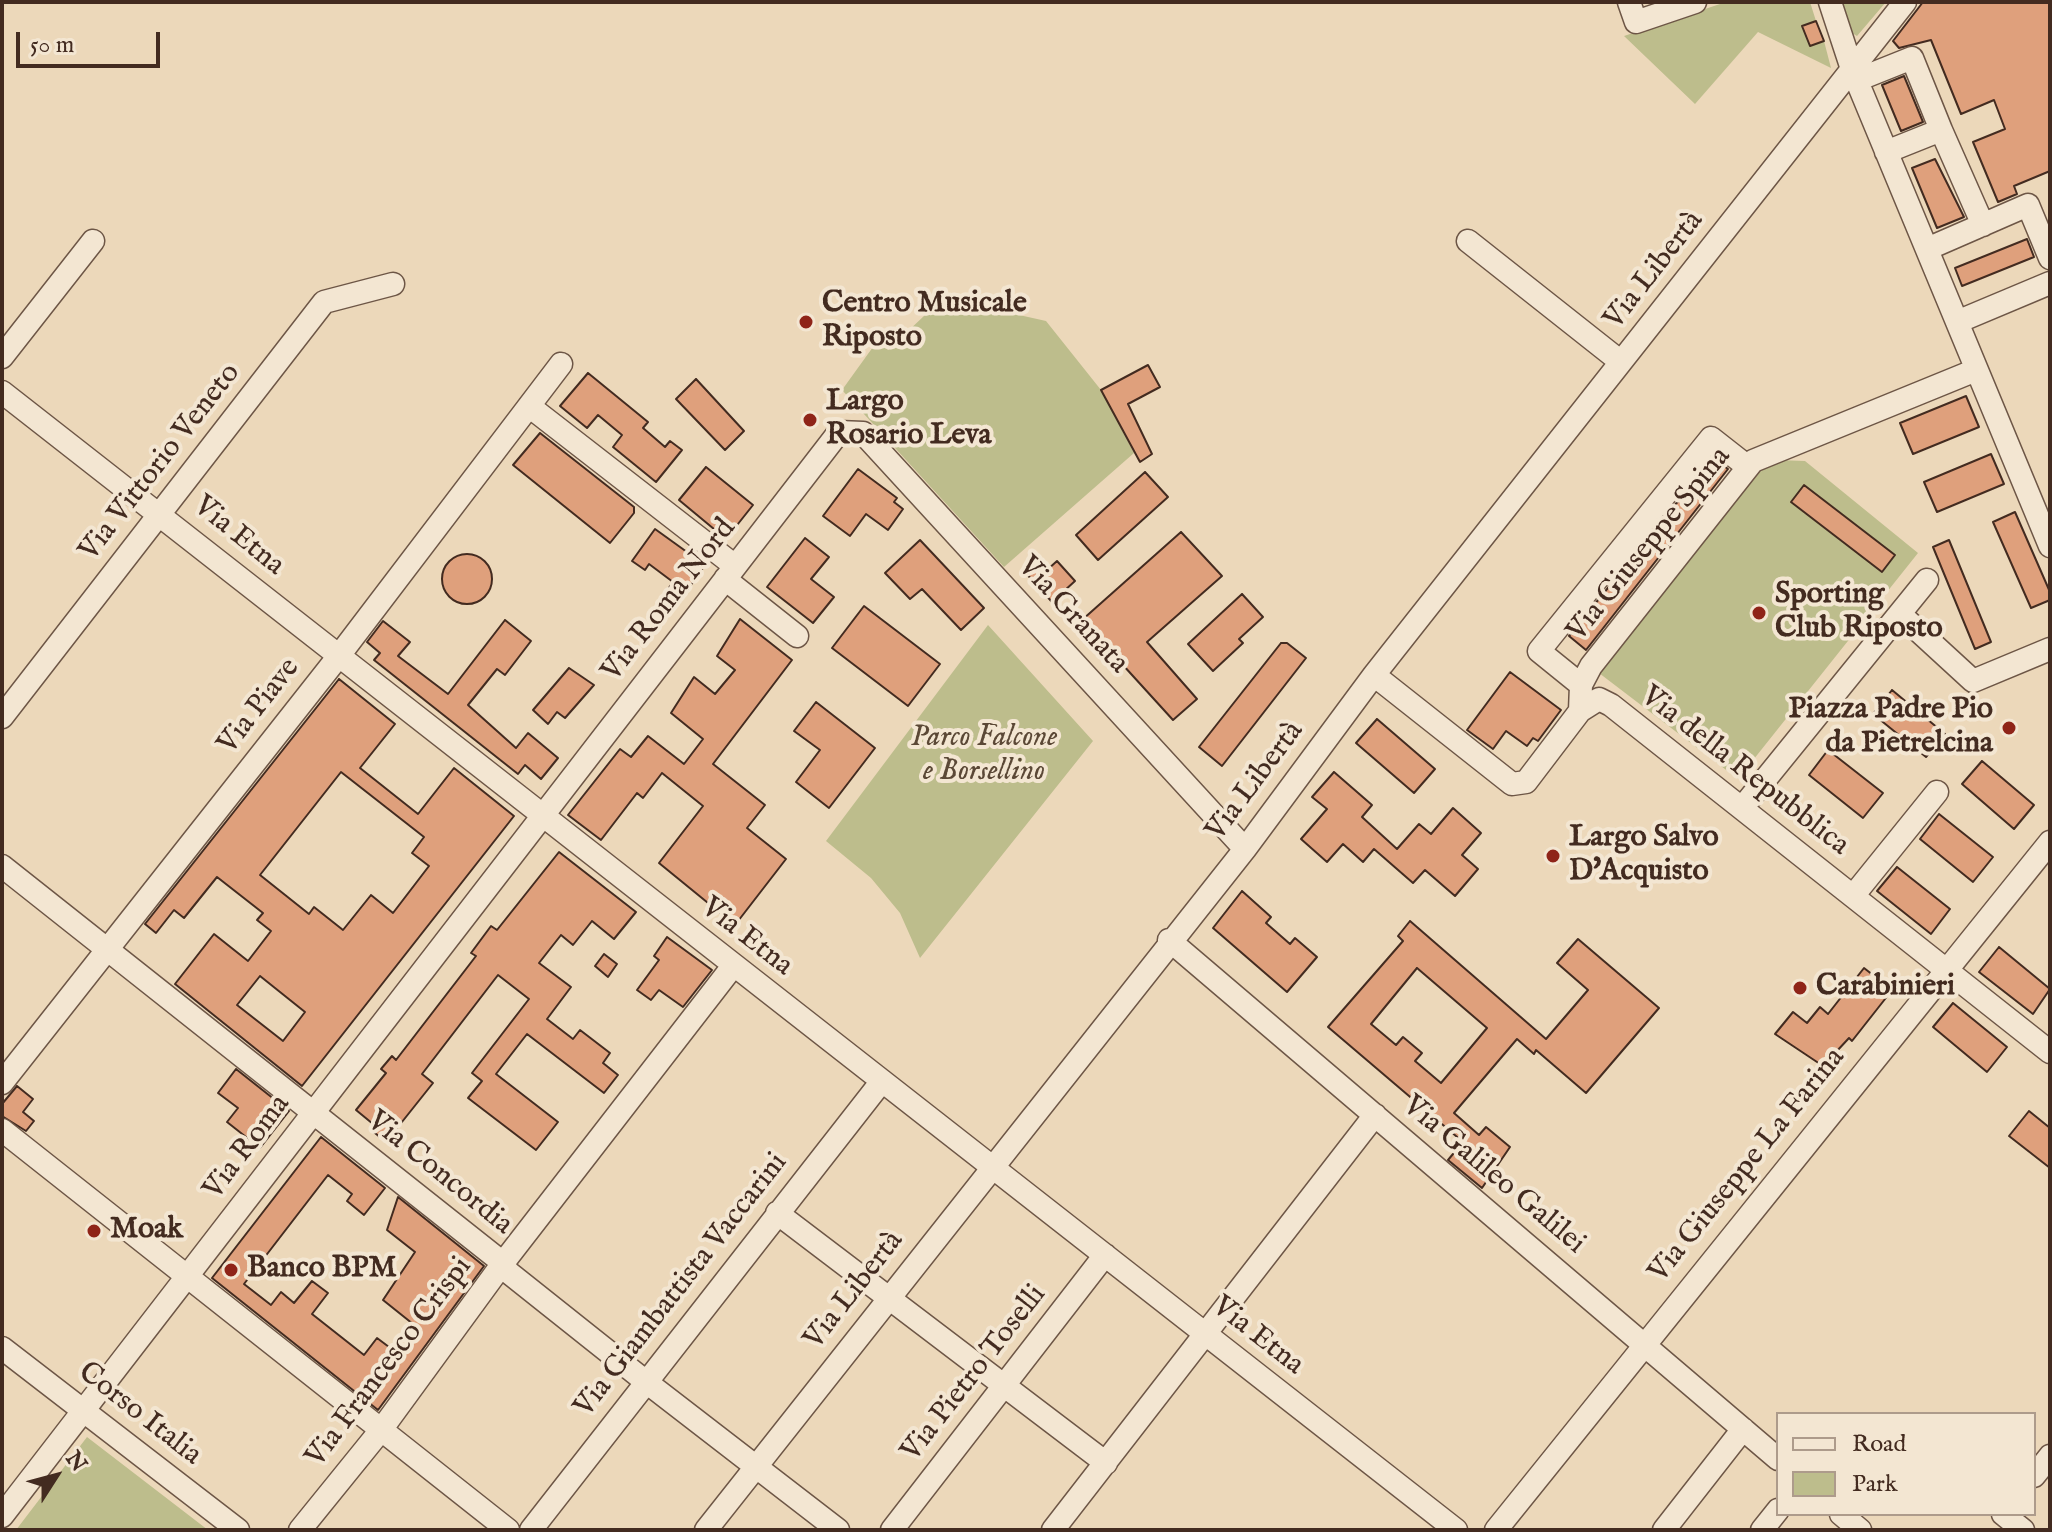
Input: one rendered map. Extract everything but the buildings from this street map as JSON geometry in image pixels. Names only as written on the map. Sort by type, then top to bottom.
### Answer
[{"type":"street","points":[[1629,2],[1636,22],[1695,2]]},
{"type":"street","points":[[1830,2],[1854,75],[2050,546]]},
{"type":"street","name":"Via Libertà","points":[[706,1530],[1169,940],[1245,849],[1374,675],[1621,362],[1854,75],[1905,2]]},
{"type":"street","points":[[1854,75],[1912,58],[1983,225]]},
{"type":"street","points":[[1886,152],[1941,130]]},
{"type":"street","points":[[1927,249],[2028,205],[2050,258]]},
{"type":"street","points":[[2,357],[93,241]]},
{"type":"street","points":[[1468,241],[1621,362]]},
{"type":"street","points":[[1957,322],[2050,283]]},
{"type":"street","name":"Via Vittorio Veneto","points":[[2,717],[324,302],[393,284]]},
{"type":"street","name":"Via Piave","points":[[2,1083],[338,657],[561,364]]},
{"type":"street","name":"Via Giuseppe Spina","points":[[1580,711],[1581,685],[1591,666],[1753,461],[1976,370]]},
{"type":"street","name":"Via Etna","points":[[2,392],[1456,1530]]},
{"type":"street","points":[[529,406],[730,572],[797,636]]},
{"type":"street","name":"Via Roma Nord","points":[[540,815],[839,432],[851,430]]},
{"type":"street","name":"Via Granata","points":[[851,430],[863,433],[1245,849]]},
{"type":"street","points":[[1581,685],[1539,651],[1711,438],[1748,467]]},
{"type":"street","points":[[1742,808],[1927,580]]},
{"type":"street","points":[[1900,614],[1973,681],[2050,649]]},
{"type":"street","points":[[1374,675],[1512,784],[1526,782],[1580,711]]},
{"type":"street","name":"Via della Repubblica","points":[[1580,711],[1599,699],[1611,705],[2050,1052]]},
{"type":"street","points":[[1853,896],[1937,792]]},
{"type":"street","name":"Via Roma","points":[[2,1516],[540,815]]},
{"type":"street","name":"Via Giuseppe La Farina","points":[[1496,1530],[2050,842]]},
{"type":"street","name":"Via Concordia","points":[[2,866],[503,1263],[508,1272],[645,1381],[838,1530]]},
{"type":"street","name":"Via Galileo Galilei","points":[[1169,940],[1776,1457]]},
{"type":"street","name":"Via Francesco Crispi","points":[[300,1530],[381,1430],[503,1263],[733,966]]},
{"type":"street","name":"Via Giambattista Vaccarini","points":[[531,1530],[882,1081]]},
{"type":"street","points":[[1053,1530],[1375,1115]]},
{"type":"street","points":[[2,1130],[508,1530]]},
{"type":"street","points":[[777,1213],[1106,1463]]},
{"type":"street","name":"Via Pietro Toselli","points":[[892,1530],[1105,1255]]},
{"type":"street","name":"Corso Italia","points":[[2,1348],[238,1530]]},
{"type":"street","points":[[1664,1530],[1743,1429]]},
{"type":"street","points":[[2036,1474],[2050,1456]]},
{"type":"street","points":[[1762,1530],[1776,1512]]},
{"type":"street","points":[[2006,1516],[2023,1530]]},
{"type":"green space","points":[[1726,2],[1810,2],[1816,21],[1802,27],[1810,46],[1824,41],[1831,68],[1758,32],[1695,104],[1624,36]]},
{"type":"green space","points":[[1842,2],[1886,2],[1857,36],[1852,33]]},
{"type":"green space","points":[[943,298],[1046,321],[1101,390],[1134,453],[1004,567],[842,390],[878,340],[888,350]]},
{"type":"green space","name":"Sporting Club Riposto","points":[[1777,460],[1805,461],[1918,553],[1738,779],[1599,673],[1763,468]]},
{"type":"green space","name":"Parco Falcone e Borsellino","points":[[988,625],[1093,741],[920,958],[900,913],[871,878],[826,841]]},
{"type":"green space","points":[[87,1437],[208,1530],[16,1530]]},
{"type":"place","name":"Centro Musicale Riposto","points":[[806,322]]},
{"type":"place","name":"Largo Rosario Leva","points":[[810,420]]},
{"type":"place","name":"Sporting Club Riposto","points":[[1759,613]]},
{"type":"place","name":"Piazza Padre Pio da Pietrelcina","points":[[2009,728]]},
{"type":"place","name":"Largo Salvo D'Acquisto","points":[[1553,856]]},
{"type":"place","name":"Carabinieri","points":[[1800,988]]},
{"type":"place","name":"Moak","points":[[94,1231]]},
{"type":"place","name":"Banco BPM","points":[[231,1270]]}]
